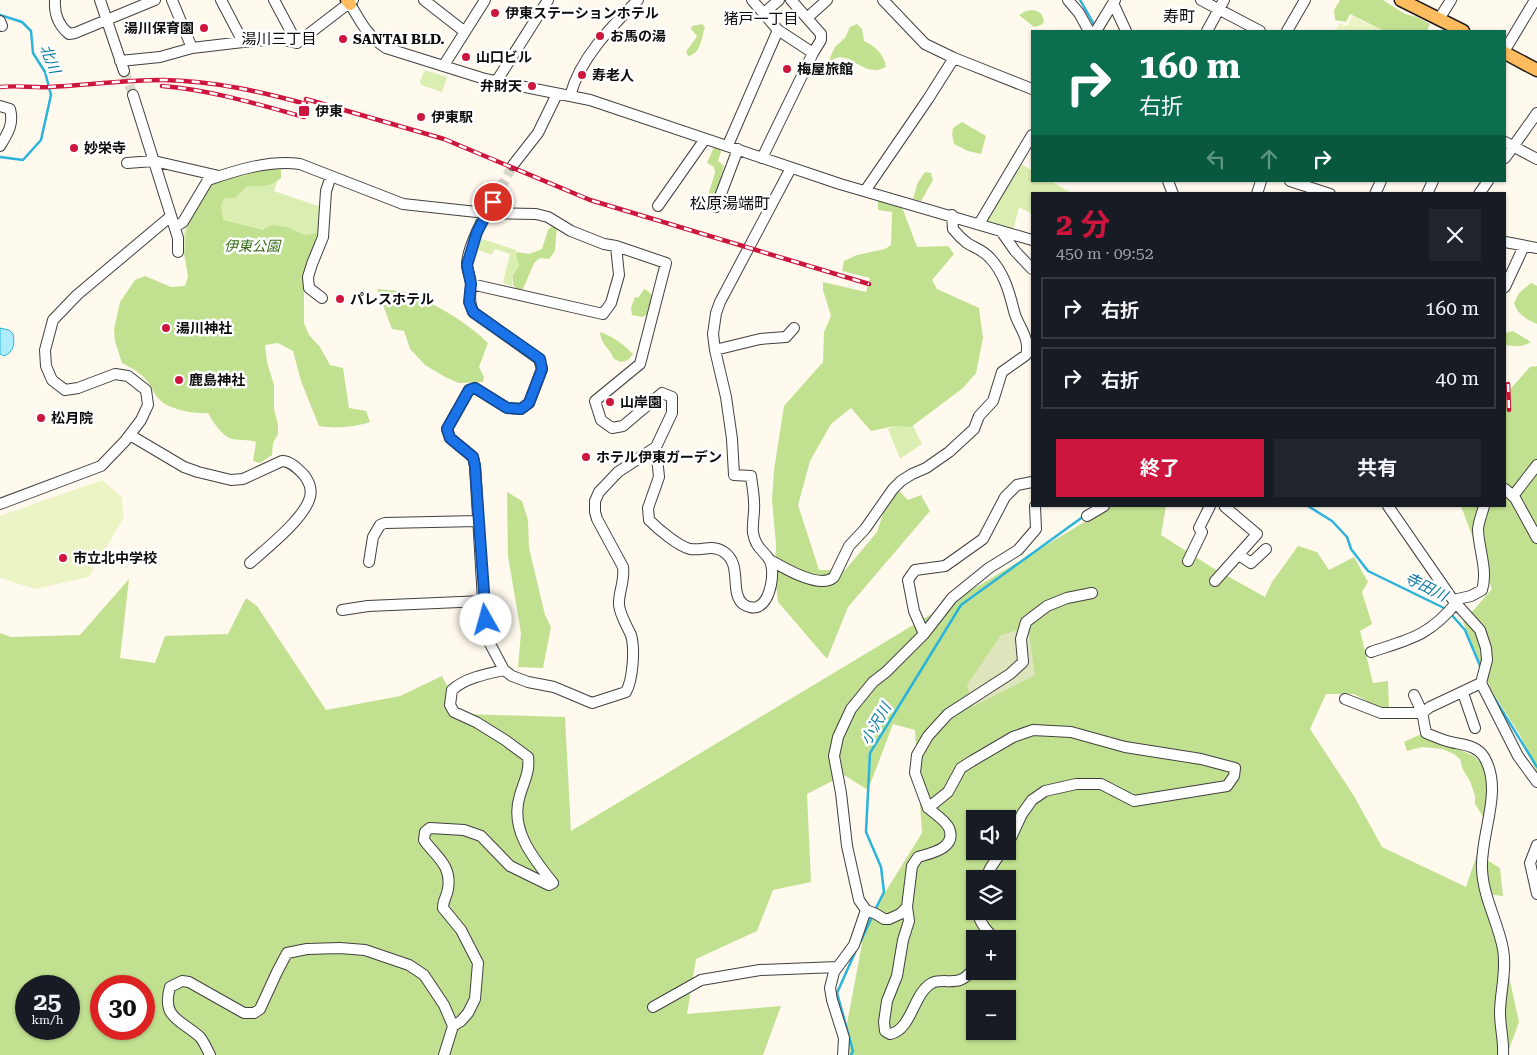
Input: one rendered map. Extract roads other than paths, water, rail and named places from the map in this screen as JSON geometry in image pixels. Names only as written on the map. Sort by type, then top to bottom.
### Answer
[{"type":"main road","points":[[1402,0],[1461,30]]},
{"type":"main road","points":[[1506,53],[1537,70]]},
{"type":"street","points":[[55,0],[55,14],[61,28],[68,34],[106,21],[154,0]]},
{"type":"street","points":[[100,0],[124,71]]},
{"type":"street","points":[[172,0],[192,48]]},
{"type":"street","points":[[221,0],[243,42]]},
{"type":"street","points":[[274,0],[297,43]]},
{"type":"street","points":[[424,0],[465,32]]},
{"type":"street","points":[[444,66],[485,0]]},
{"type":"street","points":[[496,82],[548,0]]},
{"type":"street","points":[[570,96],[578,75],[593,50],[638,0]]},
{"type":"street","points":[[752,0],[778,30],[813,53]]},
{"type":"street","points":[[764,14],[779,0]]},
{"type":"street","points":[[762,158],[813,53],[822,40],[821,34],[791,0]]},
{"type":"street","points":[[807,18],[826,0]]},
{"type":"street","points":[[883,0],[919,38],[936,50],[1031,89]]},
{"type":"street","points":[[1068,0],[1079,13],[1088,30]]},
{"type":"street","points":[[1201,0],[1221,5],[1258,30]]},
{"type":"street","points":[[1288,30],[1305,0]]},
{"type":"street","points":[[1439,19],[1451,0]]},
{"type":"street","points":[[1506,50],[1535,0]]},
{"type":"street","points":[[297,43],[350,1],[366,32],[386,48],[496,82],[590,100],[791,168],[1031,240]]},
{"type":"street","points":[[1098,28],[1114,2]]},
{"type":"street","points":[[1114,2],[1126,30]]},
{"type":"street","points":[[1208,30],[1221,5]]},
{"type":"street","points":[[716,207],[733,147],[778,30]]},
{"type":"street","points":[[120,61],[160,57],[192,48],[243,42],[279,39],[297,43]]},
{"type":"street","points":[[865,190],[954,58]]},
{"type":"street","points":[[513,165],[538,133],[557,94]]},
{"type":"street","points":[[133,95],[178,238],[178,252]]},
{"type":"street","points":[[0,106],[10,109],[12,117],[10,129],[0,146]]},
{"type":"street","points":[[1537,113],[1509,144],[1537,159]]},
{"type":"street","points":[[979,224],[1031,137]]},
{"type":"street","points":[[658,206],[705,139]]},
{"type":"street","points":[[127,164],[154,161],[220,176]]},
{"type":"street","points":[[174,227],[183,222],[208,180],[269,164],[291,163],[300,164],[403,204],[486,213],[536,214],[548,217],[570,231],[604,244],[616,246],[666,263],[640,364],[595,401],[601,420],[612,428],[623,426],[662,393],[672,397],[672,413],[656,447],[659,477],[648,508],[650,520],[680,544],[689,548],[710,547],[725,552],[735,568],[738,598],[748,607],[757,607],[764,603],[769,593],[772,578],[770,560]]},
{"type":"street","points":[[791,168],[720,302],[713,334],[726,397],[732,439],[734,475],[750,476],[754,503],[753,533],[758,549],[770,560],[792,572],[819,581],[825,582],[834,577],[848,546],[864,530],[893,489],[901,481],[926,468],[949,452],[974,429],[979,416],[993,401],[1002,372],[1026,355],[1024,334],[1004,280],[991,259],[985,253],[968,244],[953,229],[952,215]]},
{"type":"street","points":[[322,298],[309,288],[308,277],[324,237],[326,191],[331,176]]},
{"type":"street","points":[[1293,182],[1324,192]]},
{"type":"street","points":[[493,202],[477,232],[467,265],[471,284],[469,302],[473,312],[540,359],[542,369],[529,403],[521,409],[507,408],[475,388],[469,390],[447,429],[450,438],[473,457],[483,601],[488,640],[504,670],[512,676],[528,682],[554,687],[592,703],[626,692],[630,683],[632,637],[619,606],[624,575],[622,567],[597,519],[595,501],[598,492],[618,472],[656,447]]},
{"type":"street","points":[[0,504],[101,466],[130,435],[141,420],[148,405],[146,390],[128,376],[115,374],[78,388],[64,390],[52,380],[46,366],[45,350],[53,320],[77,295],[171,216]]},
{"type":"street","points":[[1001,231],[1015,252],[1031,268]]},
{"type":"street","points":[[1506,242],[1537,248]]},
{"type":"street","points":[[471,284],[603,314],[611,303],[619,275],[616,246]]},
{"type":"street","points":[[1506,285],[1524,246]]},
{"type":"street","points":[[715,350],[760,339],[786,337],[794,328]]},
{"type":"street","points":[[130,435],[184,466],[231,480],[243,479],[282,461],[286,461],[300,471],[309,482],[309,499],[297,518],[250,563]]},
{"type":"street","points":[[1537,465],[1509,492],[1523,511],[1537,538]]},
{"type":"street","points":[[924,634],[914,611],[908,580],[915,570],[945,566],[983,538],[1006,497],[1017,485],[1031,482]]},
{"type":"street","points":[[907,907],[900,914],[890,919],[880,917],[866,910],[859,900],[847,846],[841,793],[834,756],[838,737],[851,709],[873,682],[886,672],[924,634],[952,598],[989,568],[1018,550],[1036,529],[1035,507]]},
{"type":"street","points":[[1086,516],[1102,507]]},
{"type":"street","points":[[1188,562],[1202,532],[1199,528],[1210,507]]},
{"type":"street","points":[[1214,507],[1219,509],[1226,507],[1258,534],[1216,581]]},
{"type":"street","points":[[1389,507],[1454,601],[1480,630],[1486,648],[1487,660],[1482,682],[1518,756],[1537,782]]},
{"type":"street","points":[[1371,652],[1424,633],[1445,617],[1454,601],[1471,596],[1482,590],[1484,571],[1478,528],[1484,507]]},
{"type":"street","points":[[369,562],[373,537],[380,525],[385,523],[478,521]]},
{"type":"street","points":[[1239,555],[1251,563],[1266,549]]},
{"type":"street","points":[[966,977],[958,981],[944,980],[932,984],[923,993],[903,1026],[896,1033],[890,1034],[885,1031],[884,1022],[887,1000],[898,976],[903,940],[909,921],[907,907],[912,866],[918,857],[938,852],[947,845],[950,834],[949,826],[928,808],[915,773],[916,755],[928,736],[948,714],[1010,674],[1023,662],[1021,639],[1026,622],[1047,606],[1067,598],[1092,593]]},
{"type":"street","points":[[342,610],[368,606],[483,601]]},
{"type":"street","points":[[453,1026],[468,1013],[475,999],[478,963],[461,930],[443,908],[443,901],[448,891],[449,874],[444,864],[424,840],[424,832],[430,828],[464,830],[481,836],[510,866],[550,885],[553,883],[523,839],[518,823],[519,796],[529,767],[528,757],[476,722],[454,712],[450,705],[452,690],[458,684],[478,676],[504,670]]},
{"type":"street","points":[[1345,699],[1381,713],[1422,712],[1482,682]]},
{"type":"street","points":[[1463,693],[1475,728]]},
{"type":"street","points":[[1414,695],[1422,712],[1426,733],[1446,741],[1472,746],[1483,756],[1490,770],[1492,801],[1487,823],[1482,868],[1487,900],[1503,949],[1504,969],[1500,1014],[1503,1055]]},
{"type":"street","points":[[928,808],[948,792],[962,768],[972,760],[1012,737],[1033,730],[1071,732],[1126,748],[1201,758],[1235,768],[1234,776],[1227,786],[1134,800],[1101,784],[1076,784],[1045,791],[1032,800],[1016,827]]},
{"type":"street","points":[[1537,845],[1530,863],[1537,894]]},
{"type":"street","points":[[843,1055],[844,1038],[830,988],[834,972],[854,945],[866,910]]},
{"type":"street","points":[[210,1055],[202,1039],[172,1015],[166,1000],[170,987],[182,981],[189,982],[244,1013],[254,1013],[260,1009],[276,972],[287,953],[297,950],[340,948],[365,950],[409,965],[424,975],[444,1005],[453,1026],[444,1055]]},
{"type":"street","points":[[653,1007],[701,980],[760,970],[837,967]]},
{"type":"water","points":[[0,328],[9,330],[14,337],[12,350],[4,356],[0,354]]},
{"type":"waterway","name":"寺田川","points":[[1080,0],[1095,26]]},
{"type":"waterway","name":"北川","points":[[0,15],[22,22],[31,31],[33,53],[45,72],[51,95],[41,140],[23,160],[0,157]]},
{"type":"waterway","name":"寺田川","points":[[1310,507],[1332,521],[1347,537],[1351,549],[1368,571],[1446,609]]},
{"type":"waterway","name":"小沢川","points":[[874,912],[884,892],[881,867],[866,832],[870,753],[961,605],[1084,516]]},
{"type":"waterway","name":"寺田川","points":[[1450,613],[1465,630],[1481,668]]},
{"type":"waterway","name":"寺田川","points":[[1493,696],[1537,767]]},
{"type":"waterway","name":"小沢川","points":[[860,943],[872,917]]},
{"type":"waterway","name":"小沢川","points":[[851,1055],[853,1051],[837,993],[857,948]]},
{"type":"tunnel","points":[[124,71],[133,95]]},
{"type":"tunnel","points":[[493,202],[513,165]]},
{"type":"railway","points":[[0,87],[49,87],[149,80],[182,81],[236,88],[306,104]]},
{"type":"railway","points":[[162,86],[216,94],[304,117]]},
{"type":"railway","points":[[306,99],[444,139],[590,200],[869,284]]},
{"type":"railway","points":[[1508,384],[1509,410]]},
{"type":"place","name":"伊東ステーションホテル","points":[[495,13]]},
{"type":"place","name":"湯川保育園","points":[[204,28]]},
{"type":"place","name":"お馬の湯","points":[[600,36]]},
{"type":"place","name":"SANTAI BLD.","points":[[343,39]]},
{"type":"place","name":"山口ビル","points":[[466,57]]},
{"type":"place","name":"梅屋旅館","points":[[787,69]]},
{"type":"place","name":"寿老人","points":[[582,75]]},
{"type":"place","name":"弁財天","points":[[532,86]]},
{"type":"place","name":"伊東","points":[[304,111]]},
{"type":"place","name":"伊東駅","points":[[421,117]]},
{"type":"place","name":"妙栄寺","points":[[74,148]]},
{"type":"place","name":"パレスホテル","points":[[340,299]]},
{"type":"place","name":"湯川神社","points":[[166,328]]},
{"type":"place","name":"鹿島神社","points":[[179,380]]},
{"type":"place","name":"山岸園","points":[[610,402]]},
{"type":"place","name":"松月院","points":[[41,418]]},
{"type":"place","name":"ホテル伊東ガーデン","points":[[586,457]]},
{"type":"place","name":"市立北中学校","points":[[63,558]]},
{"type":"district","name":"寿町","points":[[1179,16]]},
{"type":"district","name":"猪戸一丁目","points":[[761,19]]},
{"type":"district","name":"湯川三丁目","points":[[279,39]]},
{"type":"district","name":"松原湯端町","points":[[730,203]]},
{"type":"park label","name":"伊東公園","points":[[252,246]]}]
